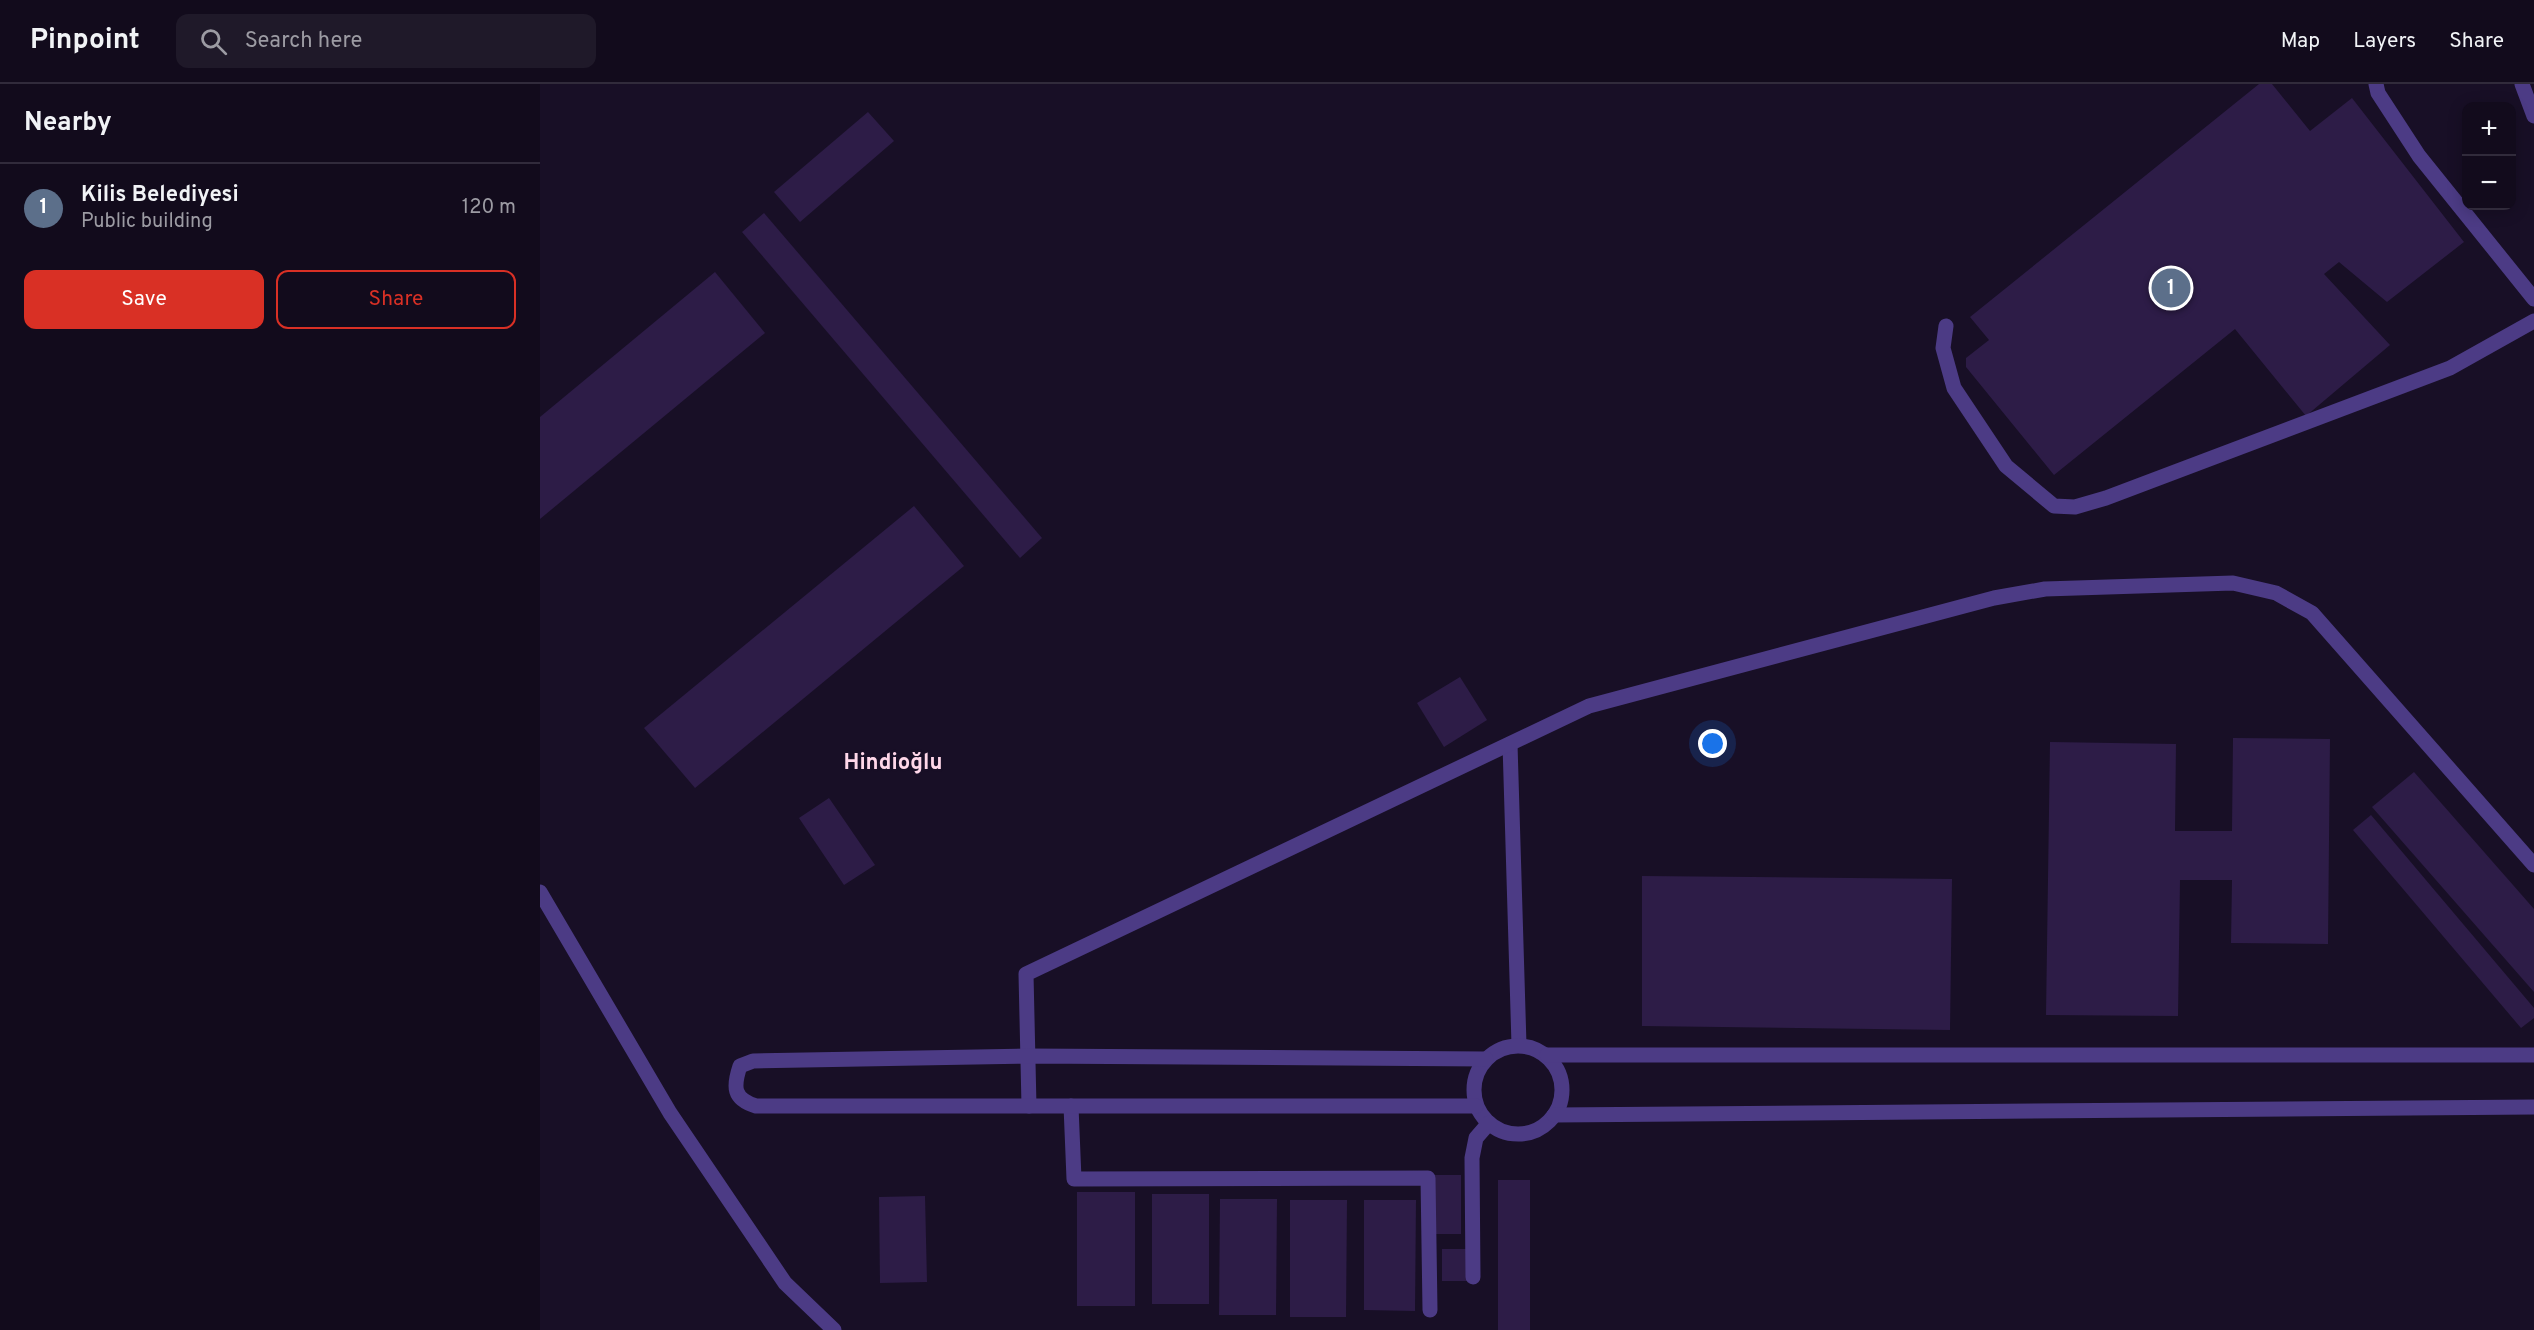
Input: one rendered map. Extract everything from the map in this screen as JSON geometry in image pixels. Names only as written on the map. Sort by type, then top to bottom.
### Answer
[{"type":"street","points":[[2376,84],[2378,93],[2419,156],[2534,299]]},
{"type":"street","points":[[2522,84],[2534,116]]},
{"type":"street","points":[[1946,326],[1943,348],[1954,388],[2006,466],[2054,506],[2075,507],[2106,498],[2450,368],[2534,321]]},
{"type":"street","points":[[1029,1106],[1026,974],[1589,706],[1994,598],[2045,589],[2233,583],[2276,593],[2312,613],[2534,865]]},
{"type":"street","points":[[1510,744],[1519,1045]]},
{"type":"street","points":[[540,892],[670,1113],[759,1246],[785,1283],[834,1330]]},
{"type":"street","points":[[1519,1045],[1534,1048],[1547,1055],[1556,1066],[1562,1080],[1563,1094],[1559,1109],[1554,1115],[1538,1130],[1524,1134],[1510,1133],[1489,1123],[1476,1106],[1473,1092],[1475,1077],[1486,1059],[1492,1053],[1505,1047],[1519,1045]]},
{"type":"street","points":[[1547,1055],[2533,1056]]},
{"type":"street","points":[[1476,1106],[756,1106],[743,1102],[736,1091],[736,1077],[740,1066],[753,1061],[1028,1056],[1486,1059]]},
{"type":"street","points":[[1071,1106],[1074,1179],[1428,1178],[1430,1310]]},
{"type":"street","points":[[1554,1115],[2534,1107]]},
{"type":"street","points":[[1473,1277],[1472,1158],[1476,1137],[1489,1123]]},
{"type":"building","points":[[2259,84],[2272,84],[2310,131],[2352,98],[2464,242],[2387,302],[2339,262],[2324,274],[2390,345],[2306,416],[2235,329],[2054,475],[1966,367],[1966,358],[1989,340],[1970,317]]},
{"type":"building","points":[[868,112],[894,141],[800,222],[774,192]]},
{"type":"building","points":[[764,213],[1042,538],[1020,558],[742,232]]},
{"type":"building","points":[[715,272],[765,333],[540,519],[540,417]]},
{"type":"building","points":[[914,506],[964,566],[695,788],[644,728]]},
{"type":"building","points":[[1460,677],[1487,720],[1444,747],[1417,703]]},
{"type":"building","points":[[2233,738],[2330,739],[2328,944],[2231,943],[2232,880],[2180,880],[2178,1016],[2046,1015],[2050,742],[2176,744],[2175,831],[2232,831]]},
{"type":"building","points":[[2414,772],[2534,909],[2534,992],[2372,807]]},
{"type":"building","points":[[829,798],[875,865],[844,885],[799,818]]},
{"type":"building","points":[[2371,815],[2534,1008],[2534,1018],[2521,1028],[2353,830]]},
{"type":"building","points":[[1642,876],[1952,879],[1950,1030],[1642,1026]]},
{"type":"building","points":[[1434,1175],[1461,1175],[1461,1234],[1434,1234]]},
{"type":"building","points":[[1498,1180],[1530,1180],[1530,1330],[1498,1330]]},
{"type":"building","points":[[1077,1192],[1135,1192],[1135,1306],[1077,1306]]},
{"type":"building","points":[[1152,1194],[1209,1194],[1209,1304],[1152,1304]]},
{"type":"building","points":[[925,1196],[927,1282],[880,1283],[879,1197]]},
{"type":"building","points":[[1220,1199],[1277,1199],[1276,1315],[1219,1315]]},
{"type":"building","points":[[1290,1200],[1347,1200],[1346,1317],[1290,1317]]},
{"type":"building","points":[[1364,1200],[1416,1200],[1415,1311],[1364,1310]]},
{"type":"building","points":[[1442,1249],[1467,1249],[1467,1281],[1442,1281]]},
{"type":"place","name":"Kilis Belediyesi","points":[[2171,288]]},
{"type":"district","name":"Hindioğlu","points":[[893,763]]}]
